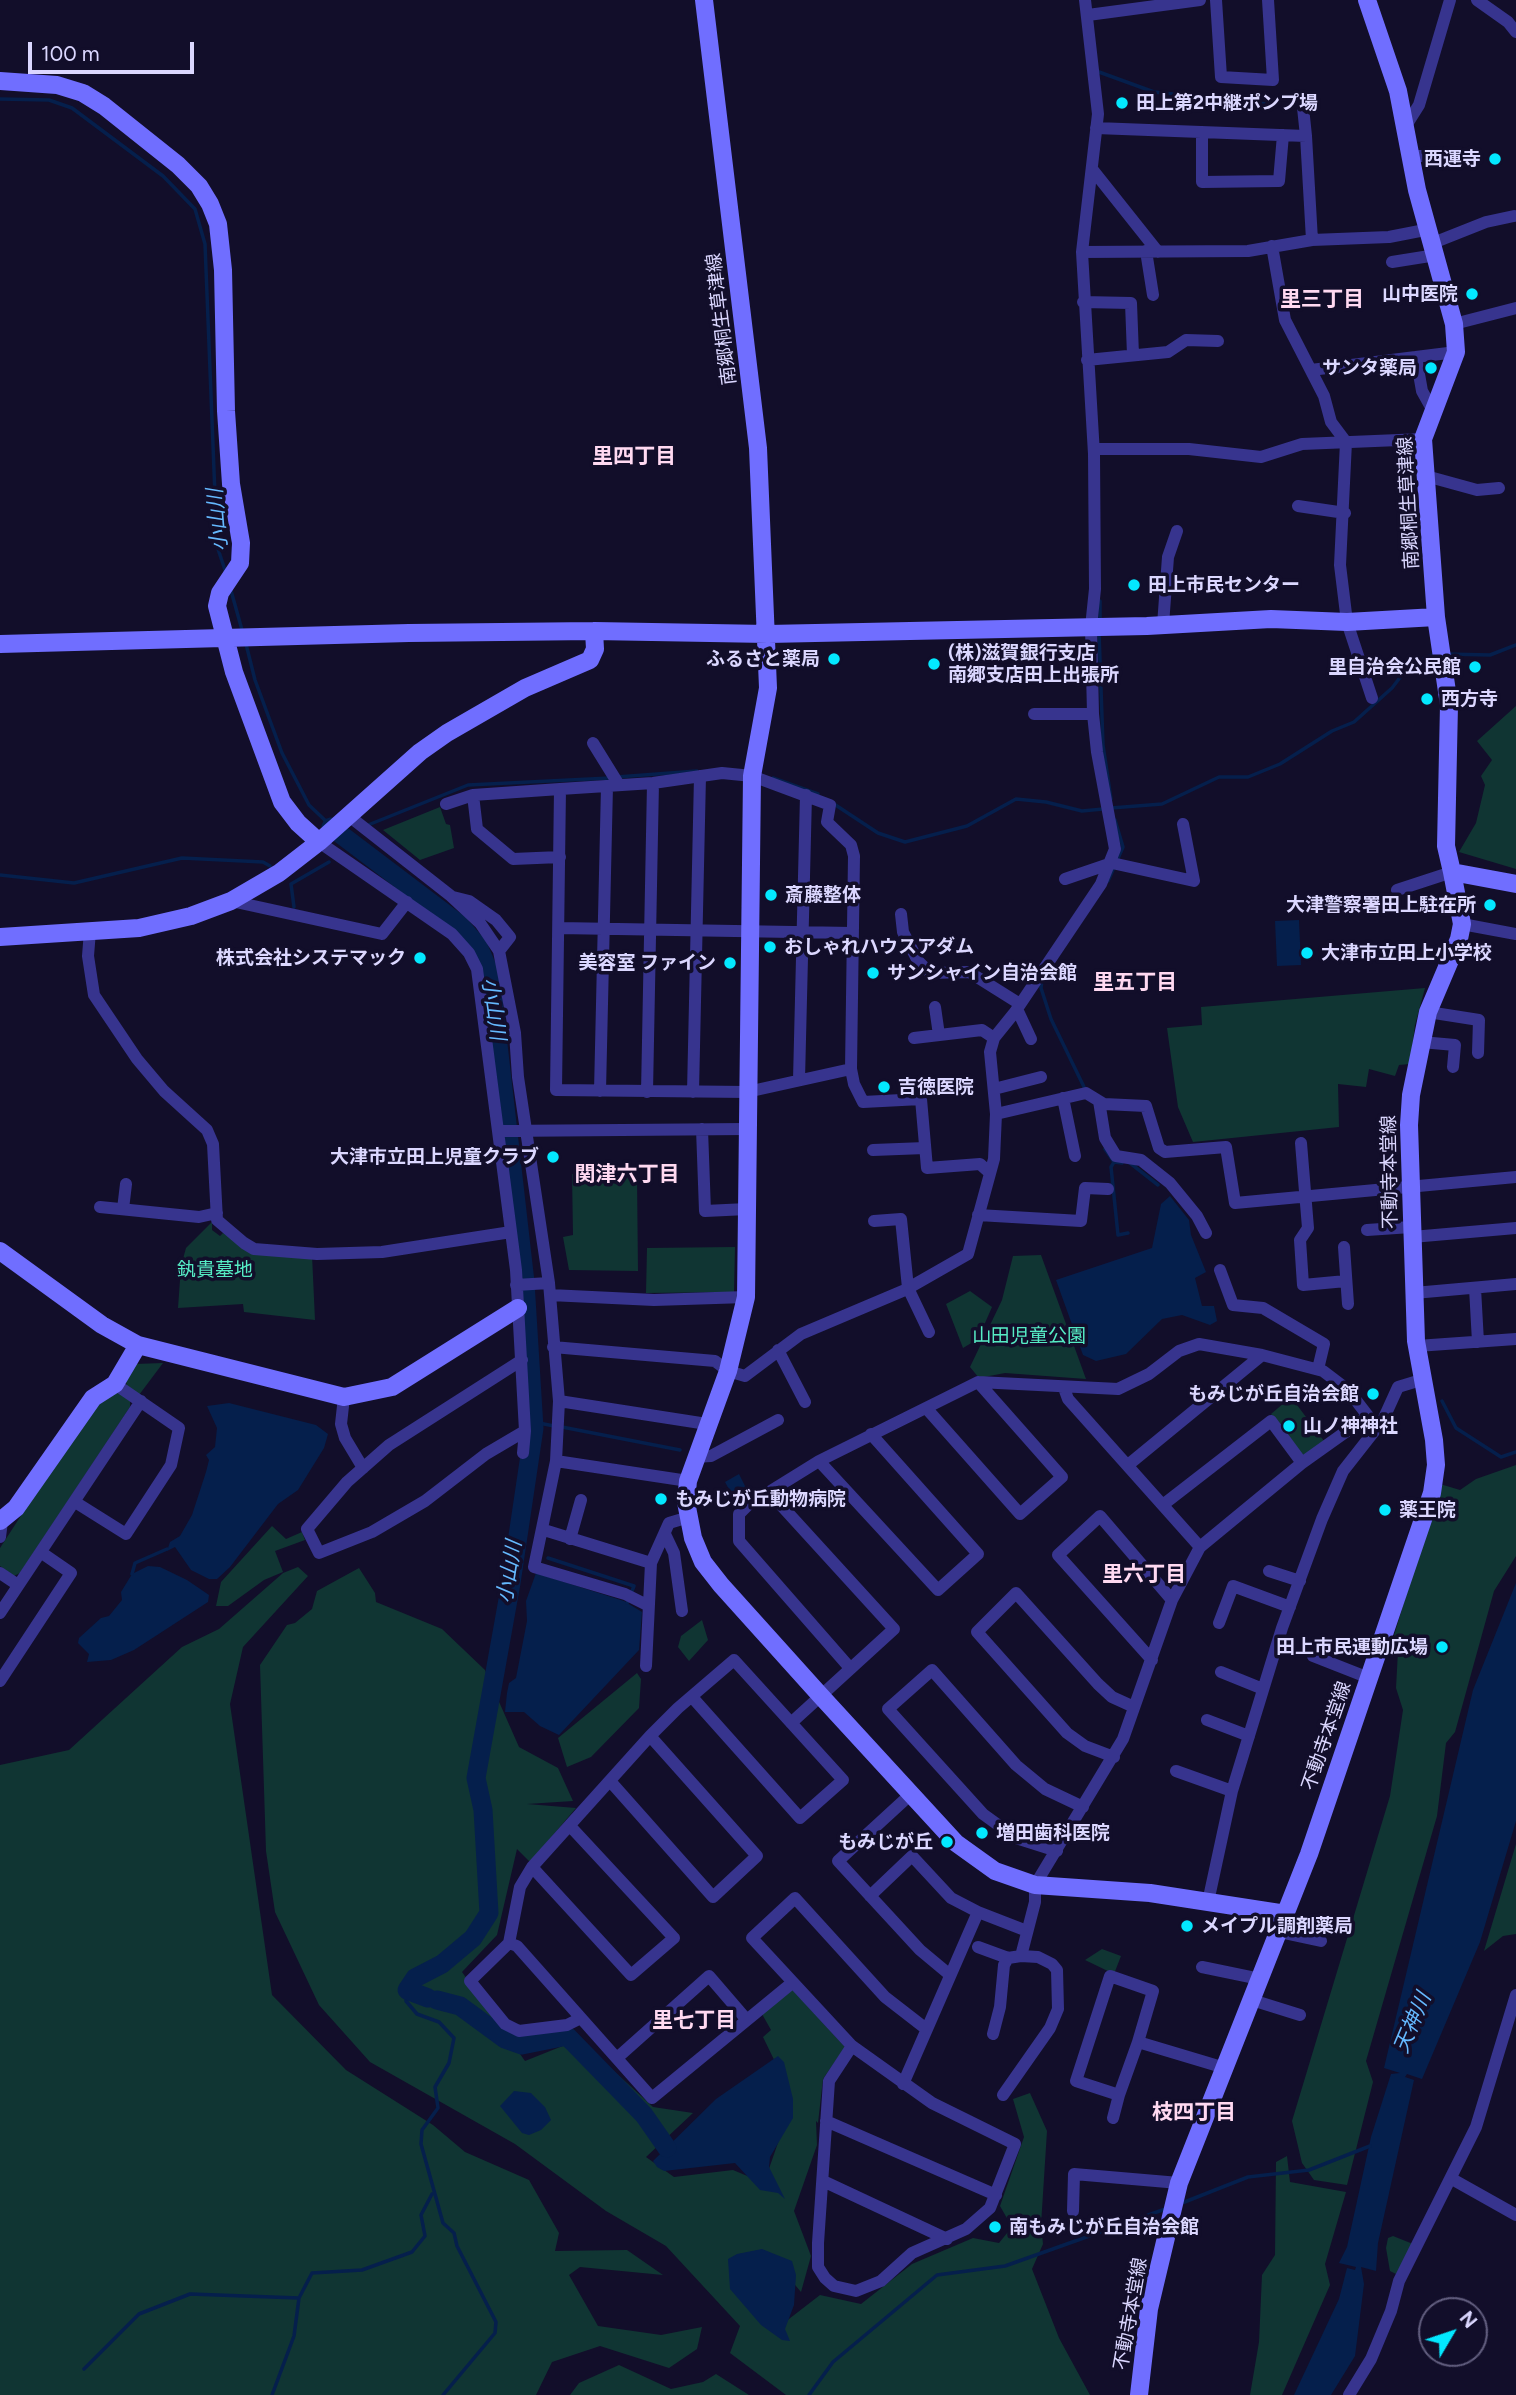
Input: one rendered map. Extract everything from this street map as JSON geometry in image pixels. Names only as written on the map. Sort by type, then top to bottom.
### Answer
[{"type":"street","name":"南郷桐生草津線","points":[[704,0],[758,448],[768,634],[768,688],[752,776],[746,1297],[728,1371],[688,1481],[686,1502],[689,1517],[704,1562],[820,1695],[956,1843],[995,1871],[1035,1885],[1150,1893],[1286,1914]]},
{"type":"street","points":[[553,1347],[715,1361],[728,1371],[745,1376],[801,1334],[908,1287],[968,1254],[994,1159],[996,1114],[990,1052],[994,1038],[1019,1006],[1112,863],[1115,849],[1097,752],[1093,714],[1091,627],[1095,589],[1094,449],[1082,251],[1096,128],[1096,78],[1086,0]]},
{"type":"street","points":[[1088,15],[1200,0]]},
{"type":"street","points":[[1216,0],[1221,77],[1273,80],[1268,0]]},
{"type":"street","name":"南郷桐生草津線","points":[[1367,0],[1407,124],[1417,190],[1454,324],[1456,352],[1423,439],[1437,617],[1449,705],[1446,846],[1452,872]]},
{"type":"street","points":[[1407,124],[1419,105],[1450,0]]},
{"type":"street","points":[[1477,0],[1508,22],[1516,32]]},
{"type":"street","points":[[0,81],[57,85],[83,93],[104,106],[200,186],[218,224],[223,270],[226,411],[231,484],[241,543],[237,570],[220,593],[218,606],[225,639],[282,802],[298,823],[324,838],[452,934],[469,953],[477,969],[511,1232],[522,1360],[525,1431],[523,1453]]},
{"type":"street","points":[[1302,97],[1312,240]]},
{"type":"street","points":[[1096,128],[1306,136]]},
{"type":"street","points":[[1202,132],[1202,182],[1279,181],[1283,135]]},
{"type":"street","points":[[1412,156],[1443,156]]},
{"type":"street","points":[[1092,169],[1152,252],[1153,295]]},
{"type":"street","points":[[1392,262],[1486,222],[1514,216]]},
{"type":"street","points":[[1082,251],[1248,251],[1312,240],[1389,237],[1433,243]]},
{"type":"street","points":[[1272,246],[1285,320],[1324,396],[1331,422],[1346,442],[1345,513],[1340,565],[1346,622],[1373,698]]},
{"type":"street","points":[[1083,302],[1131,303],[1133,355]]},
{"type":"street","points":[[1454,324],[1516,308]]},
{"type":"street","points":[[1087,360],[1168,352],[1186,341],[1218,341]]},
{"type":"street","points":[[1311,370],[1456,352]]},
{"type":"street","points":[[1416,357],[1422,391],[1432,410]]},
{"type":"street","points":[[1094,449],[1189,449],[1261,457],[1302,444],[1423,439]]},
{"type":"street","points":[[1426,476],[1477,490],[1499,488]]},
{"type":"street","points":[[1298,506],[1345,513]]},
{"type":"street","points":[[1163,625],[1168,557],[1177,531]]},
{"type":"street","points":[[0,645],[305,635],[594,631],[768,634],[1163,625],[1271,619],[1346,622],[1437,617]]},
{"type":"street","points":[[0,937],[139,928],[191,916],[231,901],[279,873],[324,838],[420,752],[447,733],[525,688],[590,660],[594,649],[594,631]]},
{"type":"street","points":[[1034,714],[1093,714]]},
{"type":"street","points":[[593,743],[613,785],[604,929],[600,1091]]},
{"type":"street","points":[[446,804],[473,795],[653,783],[722,773],[752,776],[830,805],[827,822],[850,845],[854,856],[851,1069],[854,1084],[863,1102],[921,1099],[927,1168],[980,1164],[990,1173]]},
{"type":"street","points":[[693,1093],[700,776]]},
{"type":"street","points":[[647,1093],[648,929],[653,783]]},
{"type":"street","points":[[560,789],[556,1090],[747,1093],[851,1069]]},
{"type":"street","points":[[473,795],[477,829],[513,859],[560,857]]},
{"type":"street","points":[[799,1080],[806,795]]},
{"type":"street","points":[[348,818],[451,896],[480,923],[499,951],[515,1033],[526,1129],[550,1289],[559,1401],[556,1461],[544,1530],[534,1567],[625,1594],[647,1605]]},
{"type":"street","points":[[1065,879],[1112,863],[1200,882],[1184,824]]},
{"type":"street","points":[[1397,890],[1452,872],[1516,884]]},
{"type":"street","name":"不動寺本堂線","points":[[1139,2395],[1149,2309],[1179,2183],[1286,1914],[1418,1543],[1433,1485],[1434,1440],[1421,1380],[1417,1346],[1409,1125],[1428,1012],[1459,939],[1462,924],[1452,872]]},
{"type":"street","points":[[231,901],[382,934],[407,902]]},
{"type":"street","points":[[901,914],[903,932],[918,961],[930,973],[969,972],[1019,1006],[1031,1039]]},
{"type":"street","points":[[1462,924],[1516,934]]},
{"type":"street","points":[[559,928],[852,933]]},
{"type":"street","points":[[90,931],[88,956],[94,995],[136,1059],[164,1091],[206,1130],[212,1144],[217,1220],[254,1249],[306,1253],[382,1252],[511,1232]]},
{"type":"street","points":[[935,1007],[939,1035]]},
{"type":"street","points":[[1428,1012],[1479,1020],[1478,1053]]},
{"type":"street","points":[[914,1038],[982,1030],[994,1038]]},
{"type":"street","points":[[1421,1042],[1455,1045],[1453,1067]]},
{"type":"street","points":[[994,1089],[1041,1077]]},
{"type":"street","points":[[996,1114],[1086,1093],[1104,1104],[1146,1106],[1159,1147],[1165,1152],[1226,1147],[1235,1203],[1516,1177]]},
{"type":"street","points":[[1063,1098],[1074,1156]]},
{"type":"street","points":[[1099,1101],[1105,1138],[1116,1156],[1141,1160],[1170,1183],[1197,1216],[1206,1233]]},
{"type":"street","points":[[702,1129],[705,1211],[747,1209]]},
{"type":"street","points":[[498,1131],[746,1129]]},
{"type":"street","points":[[1301,1143],[1308,1228],[1300,1240],[1303,1284],[1346,1281]]},
{"type":"street","points":[[873,1150],[925,1147]]},
{"type":"street","points":[[123,1209],[126,1184]]},
{"type":"street","points":[[978,1215],[1081,1221],[1084,1188],[1108,1189]]},
{"type":"street","points":[[100,1207],[199,1216],[217,1213]]},
{"type":"street","points":[[874,1222],[901,1220],[908,1287],[929,1332]]},
{"type":"street","points":[[1367,1230],[1412,1232],[1516,1228]]},
{"type":"street","points":[[1344,1247],[1348,1304]]},
{"type":"street","points":[[0,1251],[102,1325],[138,1345],[344,1397],[391,1387],[518,1308]]},
{"type":"street","points":[[1220,1270],[1233,1305],[1263,1308],[1324,1344],[1318,1369]]},
{"type":"street","points":[[1414,1293],[1516,1284]]},
{"type":"street","points":[[516,1285],[654,1300],[746,1297]]},
{"type":"street","points":[[1475,1287],[1478,1342]]},
{"type":"street","points":[[1417,1346],[1516,1339]]},
{"type":"street","points":[[850,1668],[739,1541],[739,1514],[752,1501],[871,1434],[978,1382],[1003,1381],[1064,1388],[1118,1389],[1149,1374],[1179,1351],[1199,1344],[1262,1354],[1330,1374],[1348,1390],[1368,1416],[1302,1463],[1200,1547],[1172,1600],[1114,1757],[1035,1885],[1027,1931],[1014,1957],[1004,1965],[1000,2007],[993,2034]]},
{"type":"street","points":[[1,1526],[93,1398],[114,1384],[138,1345]]},
{"type":"street","points":[[778,1350],[805,1402]]},
{"type":"street","points":[[1128,1465],[1262,1354]]},
{"type":"street","points":[[522,1360],[389,1445],[347,1482],[307,1529],[319,1553],[372,1532],[425,1502],[486,1454],[525,1431]]},
{"type":"street","points":[[1208,1902],[1232,1791],[1263,1689],[1290,1607],[1343,1471],[1383,1420],[1398,1387],[1421,1380]]},
{"type":"street","points":[[927,1409],[1020,1514],[1062,1478],[978,1382]]},
{"type":"street","points":[[75,1502],[126,1534],[171,1465],[179,1428],[114,1384]]},
{"type":"street","points":[[1064,1388],[1068,1399],[1200,1547]]},
{"type":"street","points":[[344,1397],[341,1424],[345,1438],[363,1468]]},
{"type":"street","points":[[0,1614],[141,1401]]},
{"type":"street","points":[[559,1401],[707,1424]]},
{"type":"street","points":[[695,1458],[711,1456],[778,1420]]},
{"type":"street","points":[[1164,1504],[1271,1421],[1302,1463]]},
{"type":"street","points":[[819,1461],[938,1590],[978,1554],[871,1434]]},
{"type":"street","points":[[556,1461],[688,1481]]},
{"type":"street","points":[[769,1492],[894,1629],[791,1723]]},
{"type":"street","points":[[570,1539],[581,1500]]},
{"type":"street","points":[[1152,1660],[1058,1555],[1100,1516],[1172,1600]]},
{"type":"street","points":[[646,1666],[651,1563],[669,1523],[689,1517]]},
{"type":"street","points":[[544,1530],[651,1563]]},
{"type":"street","points":[[665,1534],[674,1553],[682,1611]]},
{"type":"street","points":[[0,1681],[71,1573],[41,1553]]},
{"type":"street","points":[[1269,1571],[1300,1581]]},
{"type":"street","points":[[0,1573],[18,1585]]},
{"type":"street","points":[[1219,1623],[1233,1586],[1290,1607]]},
{"type":"street","points":[[1114,1757],[1085,1746],[1067,1733],[977,1632],[1016,1593],[1098,1684],[1112,1696],[1134,1707]]},
{"type":"street","points":[[1313,1656],[1369,1678]]},
{"type":"street","points":[[581,2018],[568,2025],[519,2031],[505,2024],[470,1981],[509,1943],[520,1887],[531,1867],[650,1736],[692,1697],[734,1660],[843,1780],[800,1818],[692,1697]]},
{"type":"street","points":[[1056,1851],[1016,1838],[983,1814],[888,1709],[932,1670],[1016,1765],[1045,1789],[1083,1807]]},
{"type":"street","points":[[1221,1672],[1263,1689]]},
{"type":"street","points":[[1207,1720],[1249,1736]]},
{"type":"street","points":[[610,1781],[713,1897],[757,1856],[650,1736]]},
{"type":"street","points":[[1176,1771],[1232,1791]]},
{"type":"street","points":[[911,1794],[838,1861],[920,1950],[950,1975]]},
{"type":"street","points":[[531,1867],[631,1975],[674,1938],[570,1826]]},
{"type":"street","points":[[870,1896],[912,1856],[951,1898],[1027,1931]]},
{"type":"street","points":[[852,2046],[829,2081],[818,2267],[834,2286],[856,2291],[867,2289],[912,2253],[966,2229],[990,2208],[1015,2144],[932,2103],[852,2046],[752,1938],[795,1898],[885,1997],[925,2028]]},
{"type":"street","points":[[903,2084],[925,2028],[978,1912]]},
{"type":"street","points":[[1279,1932],[1321,1941]]},
{"type":"street","points":[[509,1943],[517,1946],[652,2098],[792,1983]]},
{"type":"street","points":[[978,1947],[1014,1957],[1038,1957],[1052,1964],[1057,1970],[1058,2009],[1050,2028],[1003,2095]]},
{"type":"street","points":[[1202,1967],[1260,1979]]},
{"type":"street","points":[[617,2058],[709,1976],[746,2019]]},
{"type":"street","points":[[1112,2118],[1153,1991],[1110,1976],[1076,2081],[1119,2095]]},
{"type":"street","points":[[1349,2395],[1371,2359],[1391,2311],[1399,2281],[1476,2127],[1516,1995]]},
{"type":"street","points":[[1252,2000],[1300,2015]]},
{"type":"street","points":[[1138,2042],[1225,2068]]},
{"type":"street","points":[[826,2121],[996,2195]]},
{"type":"street","points":[[1073,2211],[1074,2174],[1179,2183]]},
{"type":"street","points":[[1452,2179],[1516,2215]]},
{"type":"street","points":[[823,2181],[947,2239]]},
{"type":"green space","points":[[1516,706],[1516,869],[1459,852],[1476,823],[1485,785],[1481,776],[1492,760],[1477,741]]},
{"type":"green space","points":[[440,807],[446,824],[450,825],[454,848],[420,860],[383,830]]},
{"type":"green space","points":[[1425,988],[1415,1025],[1410,1064],[1399,1065],[1395,1076],[1369,1069],[1366,1087],[1338,1084],[1339,1127],[1193,1142],[1178,1107],[1167,1028],[1202,1025],[1201,1007]]},
{"type":"green space","points":[[572,1174],[637,1177],[638,1271],[569,1270],[563,1237],[573,1235]]},
{"type":"green space","name":"釻貴墓地","points":[[212,1222],[212,1230],[220,1236],[223,1233],[251,1249],[312,1255],[315,1320],[244,1312],[243,1304],[178,1308],[181,1266],[186,1248]]},
{"type":"green space","points":[[735,1247],[734,1292],[646,1293],[647,1248]]},
{"type":"green space","name":"山田児童公園","points":[[1041,1255],[1086,1379],[1005,1373],[979,1378],[970,1367],[1002,1300],[1013,1256]]},
{"type":"green space","points":[[970,1291],[992,1307],[978,1339],[963,1348],[946,1304]]},
{"type":"green space","points":[[163,1363],[139,1395],[127,1388],[126,1380],[135,1364]]},
{"type":"green space","points":[[118,1392],[130,1401],[130,1407],[20,1573],[14,1576],[0,1566],[0,1548],[92,1406]]},
{"type":"green space","points":[[1291,1397],[1324,1441],[1304,1457],[1271,1414]]},
{"type":"green space","points":[[1516,1465],[1516,1556],[1494,1591],[1455,1732],[1446,1743],[1437,1816],[1366,2061],[1373,2082],[1347,2185],[1314,2180],[1302,2163],[1292,2121],[1390,1796],[1403,1710],[1396,1688],[1398,1651],[1392,1642],[1440,1484],[1460,1490],[1476,1479]]},
{"type":"green space","points":[[272,1526],[286,1539],[302,1532],[305,1540],[275,1551],[283,1572],[264,1580],[228,1606],[216,1606],[221,1582]]},
{"type":"green space","points":[[298,1567],[308,1576],[243,1647],[230,1704],[272,1995],[346,2070],[433,2125],[465,2152],[529,2180],[559,2233],[555,2251],[627,2250],[663,2275],[580,2267],[569,2275],[598,2326],[661,2335],[702,2327],[697,2349],[669,2368],[600,2346],[552,2362],[536,2395],[0,2395],[0,1765],[69,1750],[182,1647],[219,1629],[283,1573]]},
{"type":"green space","points":[[359,1568],[375,1593],[376,1602],[442,1629],[485,1670],[519,1747],[558,1768],[573,1801],[527,1804],[576,1808],[530,1862],[517,1849],[497,1935],[462,1972],[525,2061],[565,2045],[588,2047],[653,2107],[693,2113],[646,2157],[674,2177],[733,2170],[764,2183],[788,2114],[779,2070],[763,2037],[771,2030],[762,2014],[792,1989],[845,2047],[823,2079],[818,2123],[816,2121],[817,2145],[794,2211],[811,2256],[801,2292],[779,2266],[776,2329],[820,2295],[861,2304],[912,2264],[973,2238],[999,2243],[1012,2227],[1000,2206],[1024,2137],[1013,2099],[1030,2093],[1047,2131],[1041,2225],[1043,2244],[1032,2269],[1059,2338],[1090,2395],[786,2395],[730,2353],[740,2326],[666,2246],[606,2211],[515,2144],[370,2062],[319,2005],[275,1912],[266,1851],[260,1665],[287,1625],[295,1623],[312,1609],[317,1591]]},
{"type":"green space","points":[[702,1620],[708,1640],[689,1661],[678,1647],[681,1636]]},
{"type":"green space","points":[[637,1673],[641,1679],[639,1708],[591,1757],[567,1767],[558,1738]]},
{"type":"green space","points":[[1516,1844],[1516,1934],[1503,1936],[1484,1951]]},
{"type":"green space","points":[[1102,1949],[1121,1956],[1114,1974],[1085,1960]]},
{"type":"green space","points":[[1287,2156],[1290,2182],[1346,2192],[1325,2264],[1330,2285],[1282,2395],[1250,2395],[1259,2342],[1262,2275],[1275,2255],[1276,2162]]},
{"type":"green space","points":[[1393,2236],[1413,2244],[1396,2274],[1390,2271],[1386,2248],[1388,2238]]},
{"type":"green space","points":[[619,2365],[671,2389],[703,2382],[716,2374],[749,2395],[570,2395],[579,2383]]},
{"type":"water","points":[[1299,920],[1301,965],[1277,966],[1275,921]]},
{"type":"water","points":[[1170,1196],[1189,1220],[1191,1235],[1206,1272],[1195,1278],[1202,1306],[1214,1306],[1217,1321],[1210,1325],[1182,1315],[1162,1319],[1126,1354],[1096,1361],[1083,1355],[1056,1280],[1152,1248],[1161,1204]]},
{"type":"water","points":[[229,1403],[316,1425],[328,1434],[324,1448],[298,1490],[278,1504],[230,1567],[217,1579],[209,1579],[191,1570],[175,1547],[167,1551],[170,1542],[180,1536],[192,1515],[209,1460],[206,1455],[215,1447],[217,1428],[207,1406]]},
{"type":"water","points":[[739,1474],[750,1496],[738,1506],[725,1482]]},
{"type":"water","points":[[148,1566],[160,1567],[187,1580],[209,1595],[208,1602],[134,1650],[111,1660],[87,1662],[89,1654],[78,1643],[79,1638],[101,1618],[109,1616],[122,1600],[121,1592],[132,1574]]},
{"type":"water","points":[[536,1573],[624,1601],[642,1612],[639,1650],[559,1735],[540,1726],[524,1712],[505,1712],[509,1683],[516,1678],[527,1621],[526,1601]]},
{"type":"water","name":"天神川","points":[[1516,1583],[1516,1821],[1480,1942],[1422,2079],[1407,2074],[1405,2077],[1414,2080],[1378,2243],[1376,2271],[1361,2267],[1364,2284],[1355,2356],[1331,2395],[1294,2395],[1339,2299],[1347,2268],[1355,2270],[1356,2267],[1339,2263],[1347,2247],[1371,2137],[1391,2074],[1400,2073],[1384,2068],[1473,1690]]},
{"type":"water","points":[[778,2056],[784,2062],[793,2099],[793,2118],[770,2157],[769,2167],[785,2199],[778,2193],[760,2190],[735,2163],[664,2171],[657,2167],[653,2161],[716,2099]]},
{"type":"water","points":[[514,2091],[531,2093],[545,2107],[551,2120],[541,2130],[529,2135],[522,2133],[500,2106]]},
{"type":"water","points":[[762,2249],[792,2261],[796,2275],[794,2305],[785,2329],[790,2341],[782,2340],[761,2325],[730,2289],[728,2259],[737,2254]]},
{"type":"waterway","points":[[1099,72],[1154,92],[1276,105]]},
{"type":"waterway","name":"小山川","points":[[0,99],[49,100],[72,108],[163,176],[195,209],[205,244],[217,546],[226,573]]},
{"type":"waterway","name":"小山川","points":[[230,587],[242,630]]},
{"type":"waterway","points":[[1100,601],[1100,621]]},
{"type":"waterway","points":[[1099,632],[1103,745],[1111,799]]},
{"type":"waterway","name":"小山川","points":[[246,644],[255,680],[282,753],[309,805],[330,825]]},
{"type":"waterway","points":[[1445,654],[1490,655],[1516,645]]},
{"type":"waterway","points":[[1111,808],[1162,804],[1219,777],[1248,777],[1280,764],[1332,731],[1354,722],[1392,688],[1405,671],[1426,657],[1434,655]]},
{"type":"waterway","points":[[617,777],[697,771]]},
{"type":"waterway","points":[[368,825],[468,785],[610,778]]},
{"type":"waterway","points":[[773,778],[818,794]]},
{"type":"waterway","points":[[834,804],[878,833],[905,842],[967,826],[1016,799],[1046,802],[1082,811],[1103,809]]},
{"type":"waterway","points":[[1108,881],[1123,847],[1115,820]]},
{"type":"waterway","name":"小山川","points":[[331,827],[459,924],[478,946],[490,974],[525,1282],[534,1428],[511,1583],[476,1778],[483,1810],[489,1913],[473,1938],[442,1964],[415,1978],[407,1990],[428,1998]]},
{"type":"waterway","points":[[0,875],[74,883],[182,858],[263,862],[270,866]]},
{"type":"waterway","points":[[294,907],[291,884],[329,862]]},
{"type":"waterway","points":[[1042,980],[1041,988],[1051,1019],[1085,1089]]},
{"type":"waterway","points":[[1105,1149],[1114,1162],[1122,1163]]},
{"type":"waterway","points":[[1114,1162],[1111,1167],[1118,1235],[1128,1233]]},
{"type":"waterway","points":[[1130,1163],[1158,1185]]},
{"type":"waterway","points":[[1442,1401],[1456,1428],[1501,1457],[1516,1452]]},
{"type":"waterway","points":[[534,1422],[554,1426]]},
{"type":"waterway","points":[[562,1427],[680,1450]]},
{"type":"waterway","points":[[132,1574],[135,1563],[167,1549]]},
{"type":"waterway","points":[[548,1558],[634,1586],[627,1603]]},
{"type":"waterway","points":[[407,1990],[406,2001],[417,2014],[439,2022],[454,2038],[449,2063],[435,2087],[438,2108],[422,2130],[421,2144],[443,2223],[454,2233],[457,2246],[496,2322],[495,2333],[443,2395]]},
{"type":"waterway","name":"小山川","points":[[437,2000],[460,2006],[505,2039],[522,2045],[567,2036],[644,2115],[667,2148]]},
{"type":"waterway","points":[[1182,2203],[1248,2177],[1309,2170],[1370,2146]]},
{"type":"waterway","points":[[272,2395],[294,2336],[299,2298],[312,2273],[362,2270],[412,2252],[425,2236],[421,2215],[432,2194]]},
{"type":"waterway","points":[[809,2395],[833,2362],[937,2275],[1005,2266],[1168,2208]]},
{"type":"waterway","points":[[84,2369],[139,2314],[190,2294],[299,2298]]},
{"type":"place","name":"田上第2中継ポンプ場","points":[[1122,103]]},
{"type":"place","name":"西運寺","points":[[1495,159]]},
{"type":"place","name":"山中医院","points":[[1472,294]]},
{"type":"place","name":"サンタ薬局","points":[[1431,368]]},
{"type":"place","name":"田上市民センター","points":[[1134,585]]},
{"type":"place","name":"ふるさと薬局","points":[[834,659]]},
{"type":"place","name":"(株)滋賀銀行支店 南郷支店田上出張所","points":[[934,664]]},
{"type":"place","name":"里自治会公民館","points":[[1475,667]]},
{"type":"place","name":"西方寺","points":[[1427,699]]},
{"type":"place","name":"斎藤整体","points":[[771,895]]},
{"type":"place","name":"大津警察署田上駐在所","points":[[1490,905]]},
{"type":"place","name":"おしゃれハウスアダム","points":[[770,947]]},
{"type":"place","name":"大津市立田上小学校","points":[[1307,953]]},
{"type":"place","name":"株式会社システマック","points":[[420,958]]},
{"type":"place","name":"美容室 ファイン","points":[[730,963]]},
{"type":"place","name":"サンシャイン自治会館","points":[[873,973]]},
{"type":"place","name":"吉徳医院","points":[[884,1087]]},
{"type":"place","name":"大津市立田上児童クラブ","points":[[553,1157]]},
{"type":"place","name":"もみじが丘自治会館","points":[[1373,1394]]},
{"type":"place","name":"山ノ神神社","points":[[1289,1426]]},
{"type":"place","name":"もみじが丘動物病院","points":[[661,1499]]},
{"type":"place","name":"薬王院","points":[[1385,1510]]},
{"type":"place","name":"田上市民運動広場","points":[[1442,1647]]},
{"type":"place","name":"増田歯科医院","points":[[982,1833]]},
{"type":"place","name":"もみじが丘","points":[[947,1842]]},
{"type":"place","name":"メイプル調剤薬局","points":[[1187,1926]]},
{"type":"place","name":"南もみじが丘自治会館","points":[[995,2227]]},
{"type":"district","name":"里三丁目","points":[[1322,300]]},
{"type":"district","name":"里四丁目","points":[[634,457]]},
{"type":"district","name":"里五丁目","points":[[1135,983]]},
{"type":"district","name":"関津六丁目","points":[[627,1175]]},
{"type":"district","name":"里六丁目","points":[[1144,1575]]},
{"type":"district","name":"里七丁目","points":[[694,2021]]},
{"type":"district","name":"枝四丁目","points":[[1194,2113]]}]
